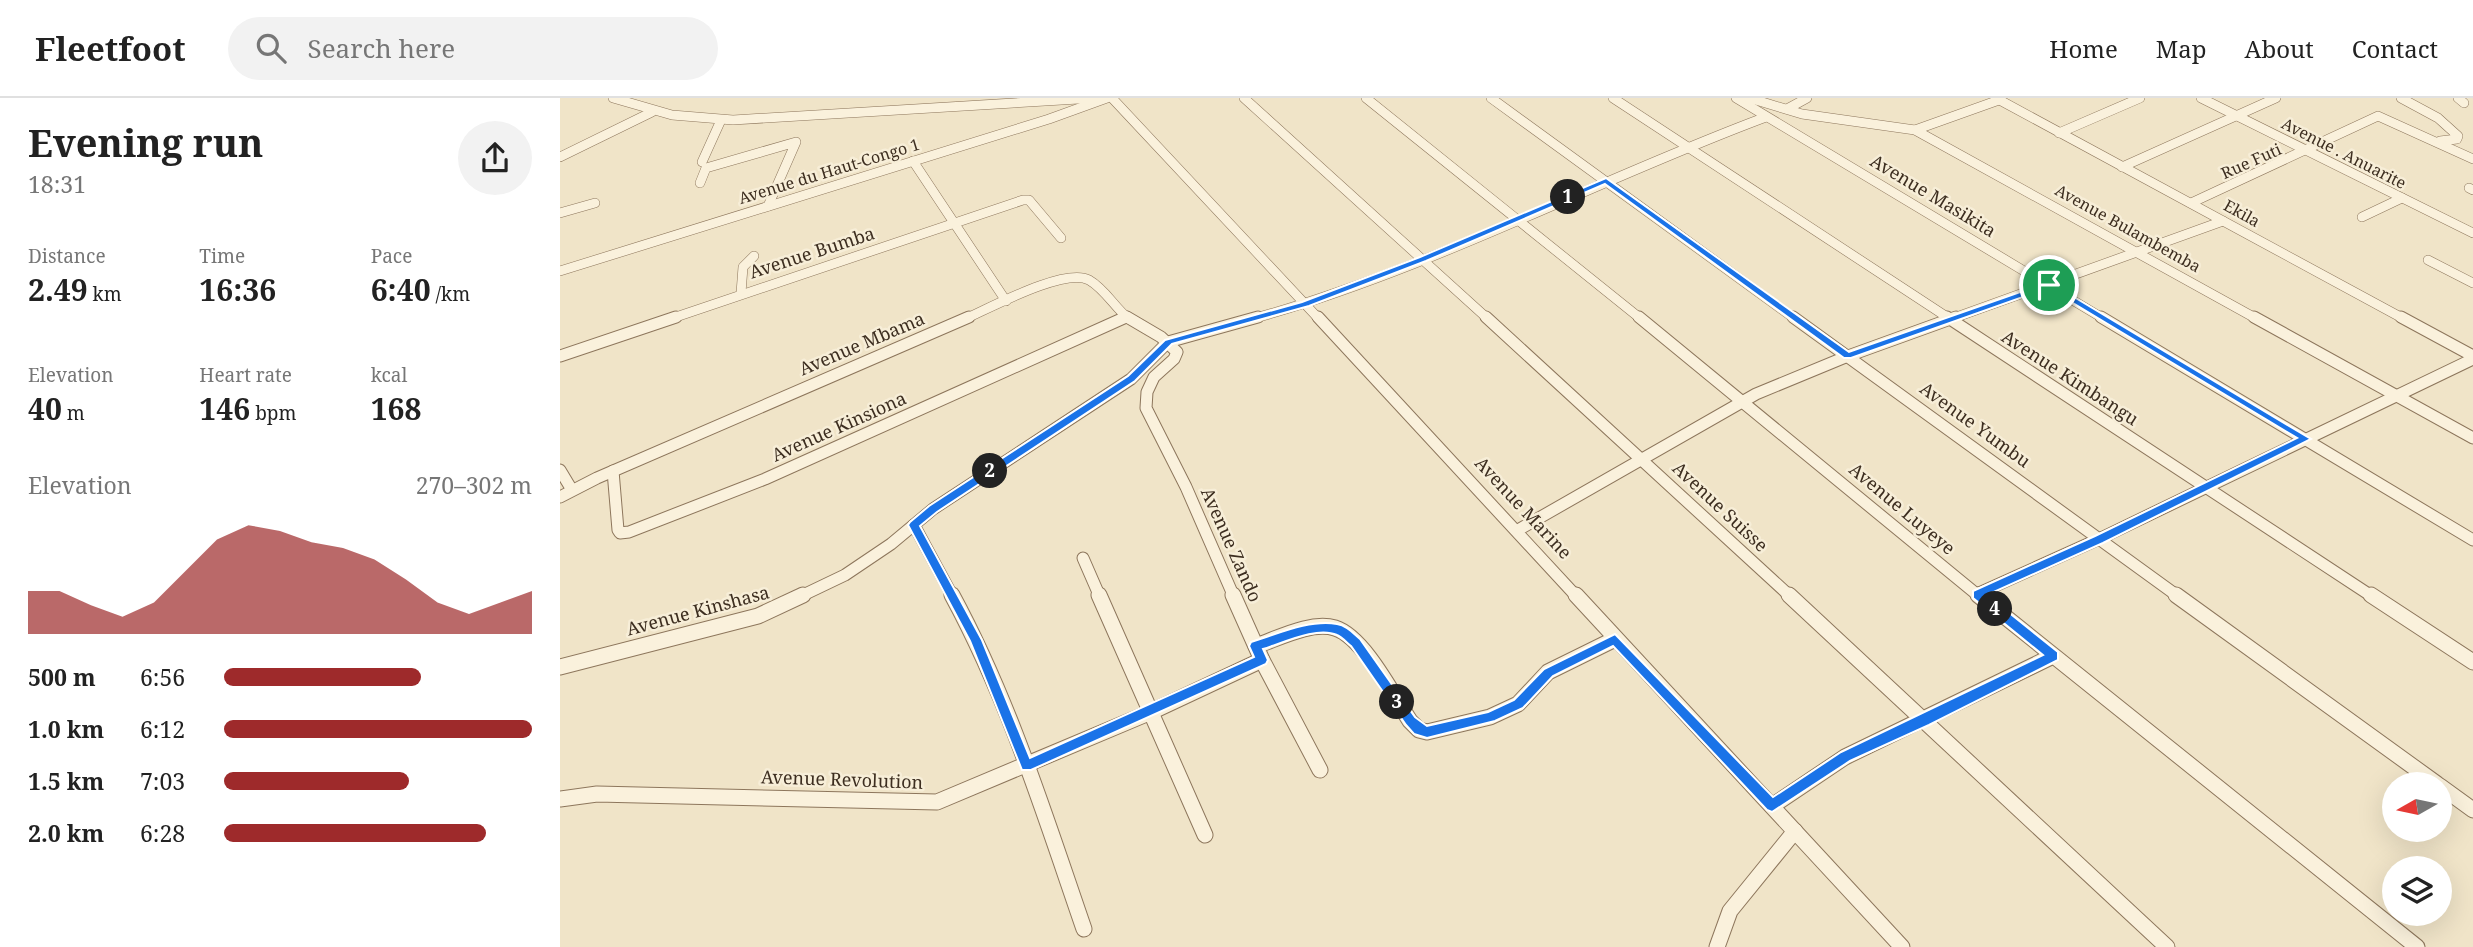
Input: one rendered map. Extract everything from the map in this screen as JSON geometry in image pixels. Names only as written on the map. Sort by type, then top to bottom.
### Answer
[{"type":"street","points":[[613,98],[652,112],[721,120],[965,102],[1099,98]]},
{"type":"street","name":"Avenue du Haut-Congo 1","points":[[560,271],[1110,98]]},
{"type":"street","name":"Avenue Marine","points":[[1110,98],[1518,530],[1615,639],[1902,947]]},
{"type":"street","name":"Avenue Suisse","points":[[1244,98],[1644,460],[2167,947]]},
{"type":"street","name":"Avenue Luyeye","points":[[1366,98],[1745,402],[2053,656],[2417,947]]},
{"type":"street","name":"Avenue Yumbu","points":[[1491,98],[2420,772]]},
{"type":"street","name":"Avenue Kimbangu","points":[[1613,98],[2473,662]]},
{"type":"street","name":"Avenue Masikita","points":[[1736,98],[2473,540]]},
{"type":"street","name":"Avenue Bulambemba","points":[[1749,98],[1831,119],[1914,130],[2473,438]]},
{"type":"street","points":[[1787,109],[1807,98]]},
{"type":"street","points":[[2059,133],[2140,98]]},
{"type":"street","name":"Avenue . Anuarite","points":[[2202,98],[2473,233]]},
{"type":"street","points":[[2122,167],[2276,98]]},
{"type":"street","points":[[2401,98],[2438,118],[2458,136],[2452,141],[2436,141]]},
{"type":"street","points":[[1914,130],[1998,99]]},
{"type":"street","name":"Ekila","points":[[1998,99],[2473,357]]},
{"type":"street","points":[[560,157],[652,112]]},
{"type":"street","name":"Rue Futi","points":[[2191,204],[2378,116],[2473,159]]},
{"type":"street","points":[[1168,342],[1306,304],[1423,259],[1686,147],[1766,117]]},
{"type":"street","points":[[702,163],[721,120]]},
{"type":"street","points":[[700,183],[706,168],[796,142],[768,206]]},
{"type":"street","points":[[913,161],[1006,301]]},
{"type":"street","points":[[2362,217],[2402,198]]},
{"type":"street","name":"Avenue Bumba","points":[[560,356],[1026,199],[1061,237]]},
{"type":"street","points":[[560,213],[595,203]]},
{"type":"street","points":[[1518,530],[1756,394],[1848,356],[2223,221]]},
{"type":"street","points":[[741,293],[743,267],[754,256]]},
{"type":"street","points":[[2428,260],[2473,283]]},
{"type":"street","name":"Avenue Mbama","points":[[560,497],[613,471],[1055,281],[1081,277],[1088,280],[1126,317],[1168,342]]},
{"type":"street","name":"Avenue Kinsiona","points":[[613,471],[618,530],[620,533],[629,532],[765,479],[1126,317]]},
{"type":"street","name":"Avenue Kinshasa","points":[[560,667],[776,610],[845,575],[891,544],[933,509],[1132,379],[1168,342]]},
{"type":"street","name":"Avenue Zando","points":[[1168,342],[1175,348],[1177,355],[1154,377],[1147,391],[1146,408],[1186,487],[1259,653],[1320,770]]},
{"type":"street","points":[[1977,594],[2399,396],[2473,357]]},
{"type":"street","points":[[560,470],[572,491]]},
{"type":"street","points":[[914,525],[976,640],[1027,766],[1084,929]]},
{"type":"street","points":[[1083,558],[1205,835]]},
{"type":"street","name":"Avenue Revolution","points":[[560,799],[597,794],[937,802],[1151,712],[1259,653],[1314,629],[1337,629],[1355,643],[1410,721],[1419,730],[1427,732],[1490,717],[1518,704],[1548,673],[1615,639]]},
{"type":"street","points":[[1772,806],[1845,757],[2053,656]]},
{"type":"street","name":"Avenue Yumbu","points":[[2452,795],[2473,810]]},
{"type":"street","points":[[1717,947],[1730,911],[1795,831]]},
{"type":"route","points":[[1606,181],[1848,356],[2049,285],[2306,439],[2099,539],[1977,594],[2053,656],[1845,757],[1772,806],[1615,639],[1548,673],[1518,704],[1490,717],[1427,732],[1419,730],[1410,721],[1355,643],[1337,629],[1314,629],[1256,646],[1262,660],[1027,766],[976,640],[914,525],[933,509],[1132,379],[1168,342],[1306,304],[1423,259],[1606,181]]}]
